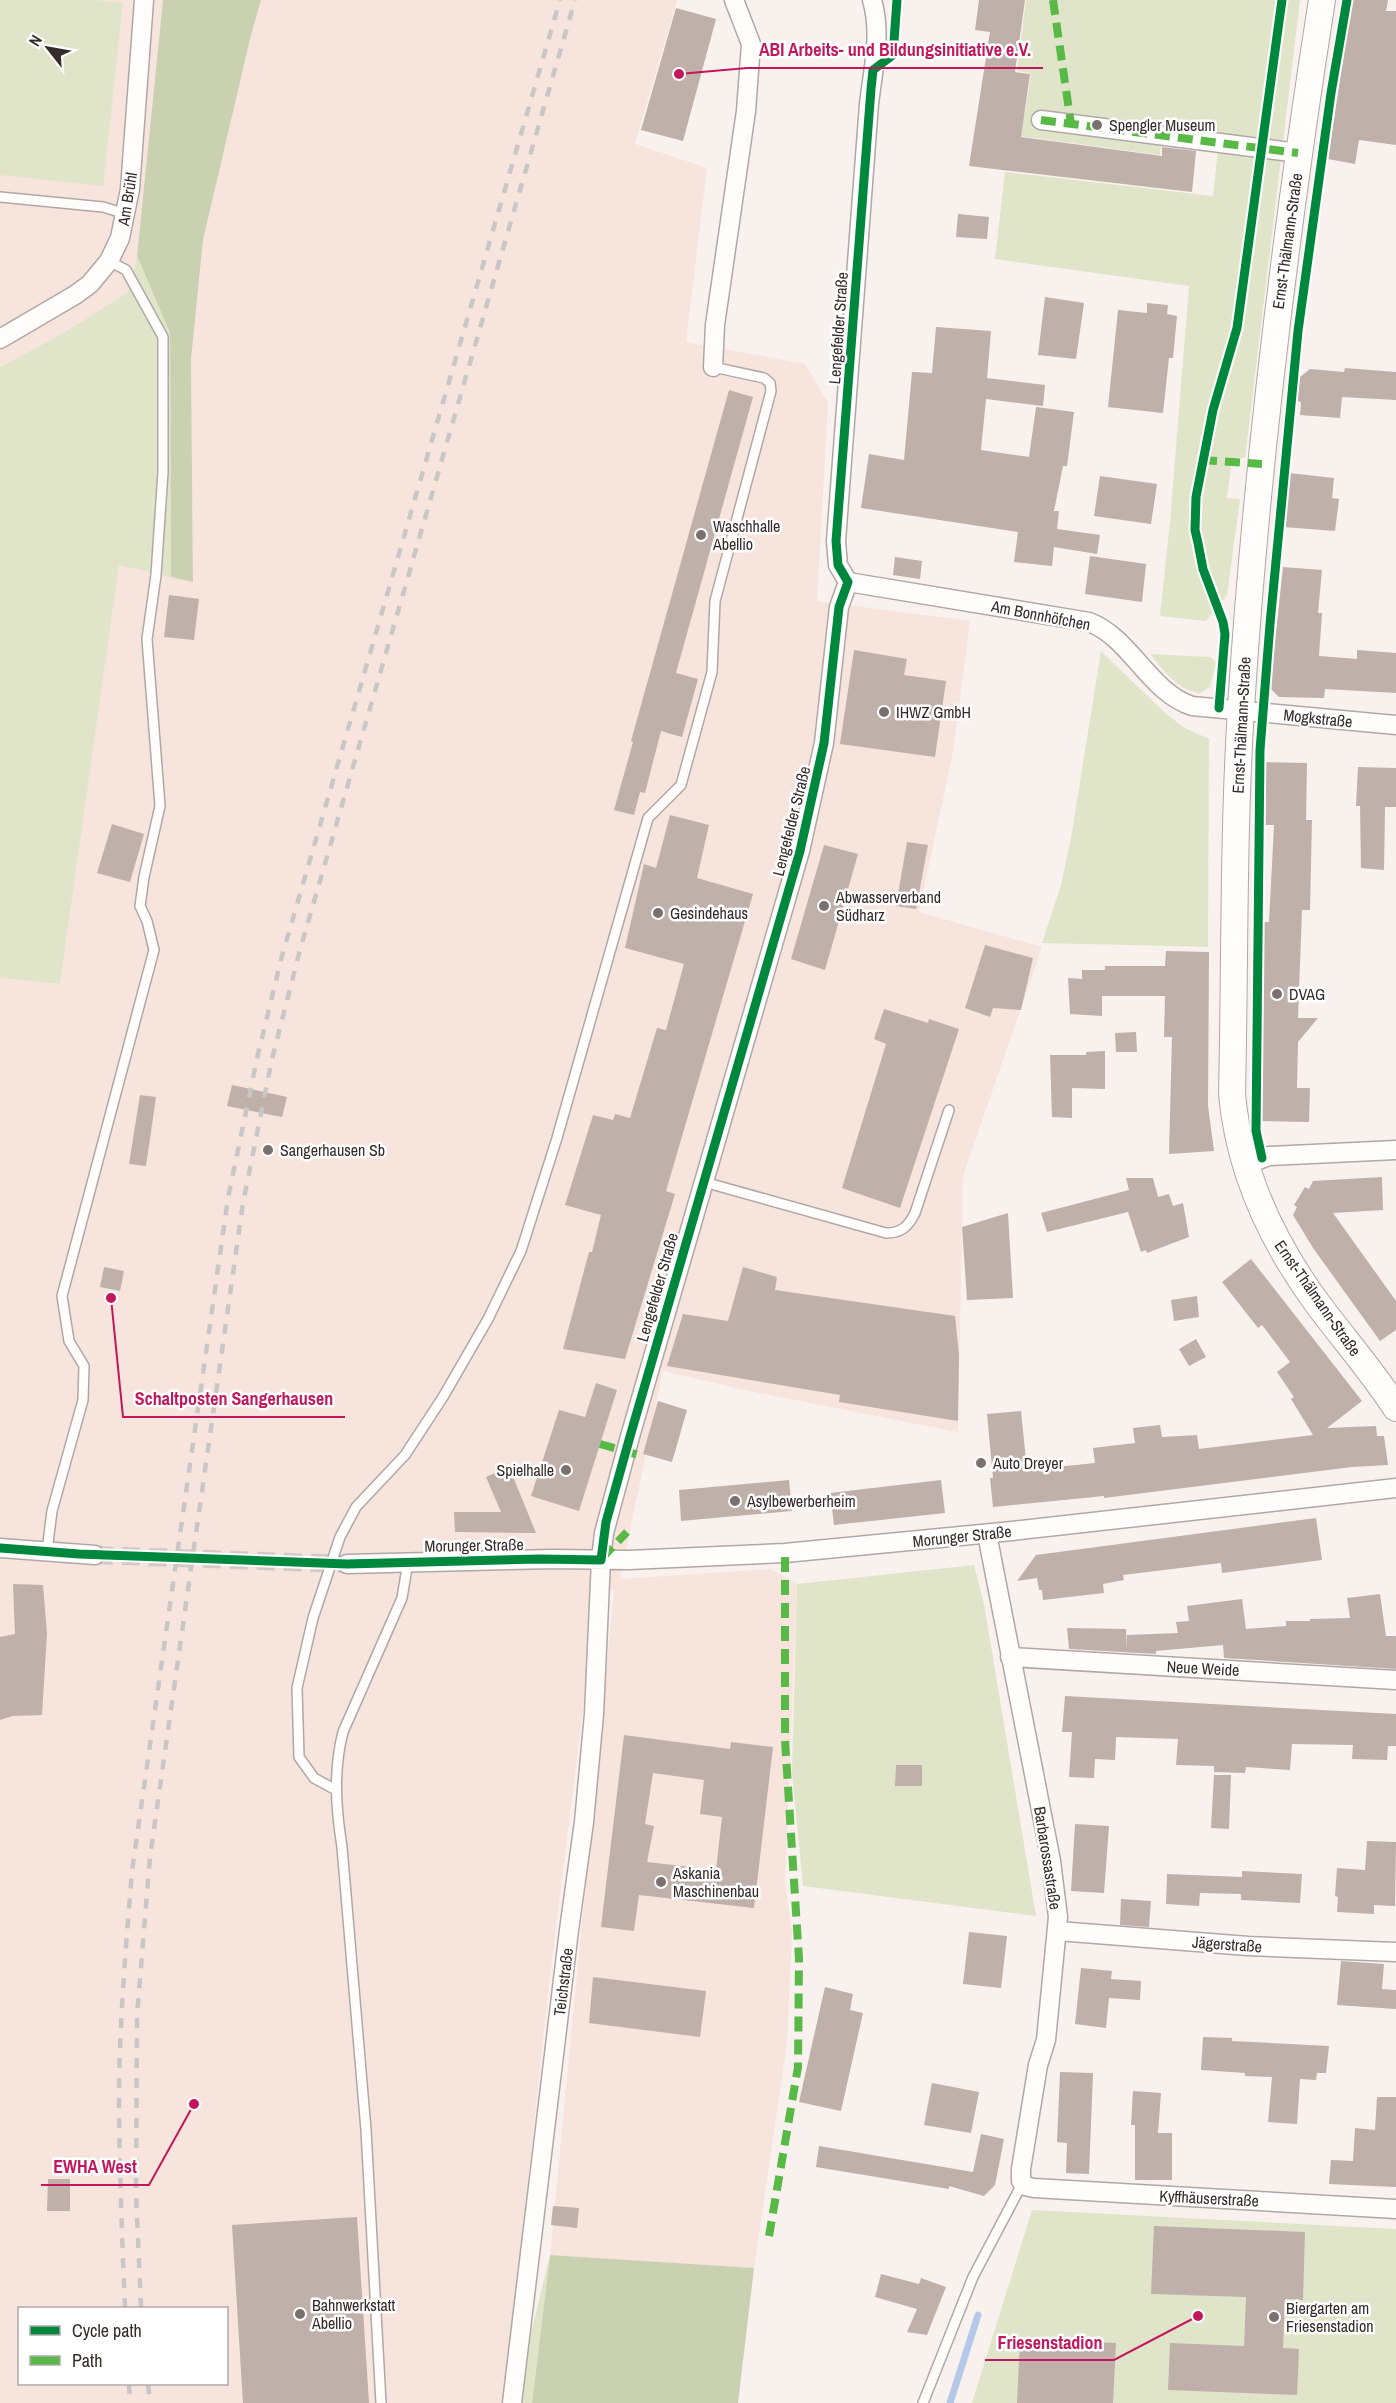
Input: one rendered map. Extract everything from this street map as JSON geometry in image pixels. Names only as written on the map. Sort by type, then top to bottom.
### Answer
[{"type":"street","name":"Am Brühl","points":[[0,339],[75,295],[100,274],[120,238],[126,214],[133,160],[144,0]]},
{"type":"street","points":[[713,367],[715,325],[746,111],[751,44],[734,0]]},
{"type":"street","name":"Lengefelder Straße","points":[[601,1560],[606,1522],[806,827],[824,743],[839,607],[848,582],[838,565],[836,541],[869,104],[877,40],[877,25],[872,0]]},
{"type":"street","name":"Ernst-Thälmann-Straße","points":[[1322,0],[1298,153],[1272,352],[1241,709],[1232,1094],[1236,1130],[1244,1166],[1261,1209],[1284,1252],[1315,1300],[1396,1408]]},
{"type":"street","points":[[1041,120],[1298,153]]},
{"type":"street","name":"Am Bonnhöfchen","points":[[848,582],[1089,622],[1106,632],[1167,691],[1182,702],[1200,707],[1241,709]]},
{"type":"street","name":"Mogkstraße","points":[[1241,709],[1396,725]]},
{"type":"street","points":[[1244,1166],[1269,1156],[1396,1150]]},
{"type":"street","name":"Morunger Straße","points":[[347,1564],[601,1560],[785,1553],[987,1534],[1396,1488]]},
{"type":"street","name":"Barbarossastraße","points":[[987,1534],[1051,1861],[1058,1931],[1046,2040],[1038,2065],[1020,2169],[1022,2184]]},
{"type":"street","points":[[0,1548],[95,1555]]},
{"type":"street","name":"Teichstraße","points":[[512,2403],[567,1942],[584,1822],[594,1714],[601,1560]]},
{"type":"street","name":"Neue Weide","points":[[1010,1657],[1396,1680]]},
{"type":"street","name":"Jägerstraße","points":[[1058,1931],[1248,1946],[1396,1952]]},
{"type":"street","name":"Kyffhäuserstraße","points":[[1022,2184],[1034,2188],[1396,2209]]},
{"type":"lane","points":[[0,197],[103,207],[126,214]]},
{"type":"lane","points":[[47,1551],[52,1511],[83,1400],[84,1366],[69,1341],[62,1296],[154,950],[147,921],[140,906],[160,806],[147,639],[156,575],[163,472],[163,337],[126,270],[109,261]]},
{"type":"lane","points":[[336,1790],[314,1778],[299,1757],[297,1688],[313,1618],[340,1537],[356,1507],[405,1455],[443,1397],[488,1319],[521,1251],[557,1138],[648,818],[681,785],[712,672],[715,601],[771,391],[767,380],[713,367]]},
{"type":"lane","points":[[704,1182],[886,1233],[895,1233],[903,1230],[915,1213],[949,1110]]},
{"type":"lane","points":[[381,2403],[366,2130],[336,1790],[337,1755],[343,1732],[402,1598],[408,1562]]},
{"type":"lane","points":[[923,2403],[973,2277],[1022,2184]]},
{"type":"shaded area","points":[[0,0],[163,0],[137,256],[128,292],[62,334],[0,367]]},
{"type":"shaded area","points":[[261,0],[677,0],[635,144],[707,168],[686,342],[805,364],[828,403],[817,601],[970,621],[953,752],[919,912],[1042,947],[963,1176],[958,1432],[754,1392],[663,1371],[620,1579],[771,1569],[797,1584],[785,1883],[792,1931],[787,2043],[754,2268],[550,2255],[614,1589],[600,1589],[592,1580],[584,1701],[548,1993],[504,2403],[0,2403],[0,978],[60,984],[119,564],[193,582],[191,360],[203,240]]},
{"type":"green space","points":[[0,0],[95,0],[123,3],[103,186],[0,175]]},
{"type":"green space","points":[[163,0],[261,0],[203,240],[191,360],[193,582],[171,577],[170,333],[137,256]]},
{"type":"green space","points":[[1026,0],[1300,0],[1245,458],[1232,458],[1227,498],[1240,499],[1227,595],[1206,621],[1160,616],[1189,286],[995,259],[1005,172],[1213,196],[1218,149],[1161,144],[1160,155],[1012,135],[1025,113],[1031,73],[1017,71]]},
{"type":"green space","points":[[137,256],[170,333],[171,577],[119,565],[60,984],[0,978],[0,367],[62,334],[128,292]]},
{"type":"green space","points":[[1101,651],[1164,712],[1183,727],[1209,739],[1208,947],[1042,943],[1061,885],[1071,838]]},
{"type":"green space","points":[[1150,654],[1211,657],[1216,663],[1210,687],[1200,693],[1185,688],[1172,679]]},
{"type":"green space","points":[[974,1565],[984,1604],[1036,1916],[803,1886],[792,1772],[797,1584]]},
{"type":"green space","points":[[1032,2210],[1396,2229],[1396,2403],[972,2403]]},
{"type":"green space","points":[[550,2255],[532,2403],[514,2403]]},
{"type":"green space","points":[[550,2255],[754,2268],[738,2403],[532,2403]]},
{"type":"building","points":[[979,0],[1025,0],[1015,72],[1030,74],[1021,137],[1162,156],[1162,147],[1196,151],[1192,192],[969,166],[990,32],[975,30]]},
{"type":"building","points":[[1352,0],[1388,0],[1386,11],[1396,11],[1396,145],[1359,140],[1355,164],[1328,159]]},
{"type":"building","points":[[676,8],[716,19],[683,141],[641,130]]},
{"type":"building","points":[[958,214],[989,217],[987,239],[956,237]]},
{"type":"building","points":[[1045,297],[1084,303],[1076,359],[1038,355]]},
{"type":"building","points":[[1147,303],[1168,305],[1167,314],[1177,316],[1173,358],[1169,358],[1163,413],[1108,407],[1118,310],[1147,313]]},
{"type":"building","points":[[936,327],[991,331],[987,378],[1045,385],[1043,406],[986,399],[981,450],[1029,457],[1036,407],[1074,412],[1067,466],[1063,466],[1054,511],[1059,511],[1057,529],[1100,535],[1097,554],[1054,547],[1052,566],[1014,562],[1018,532],[861,508],[869,454],[904,460],[912,372],[932,373]]},
{"type":"building","points":[[1345,368],[1396,372],[1396,400],[1342,397],[1340,418],[1300,415],[1301,402],[1297,401],[1300,377],[1310,369],[1344,372]]},
{"type":"building","name":"Waschhalle Abellio","points":[[729,390],[753,397],[676,673],[698,679],[682,737],[661,731],[645,793],[640,792],[634,815],[614,810],[633,742],[631,741]]},
{"type":"building","points":[[1289,473],[1334,478],[1332,498],[1339,499],[1335,531],[1284,527]]},
{"type":"building","points":[[1100,476],[1157,484],[1151,524],[1094,516]]},
{"type":"building","points":[[1090,556],[1146,564],[1142,602],[1085,594]]},
{"type":"building","points":[[895,557],[922,561],[920,579],[893,575]]},
{"type":"building","points":[[1283,567],[1322,570],[1318,613],[1322,613],[1319,656],[1357,659],[1357,650],[1396,653],[1396,693],[1325,689],[1324,698],[1279,697],[1270,688]]},
{"type":"building","points":[[169,595],[199,599],[194,640],[164,637]]},
{"type":"building","points":[[854,650],[907,659],[904,675],[946,681],[935,757],[840,744]]},
{"type":"building","points":[[1264,762],[1307,763],[1306,820],[1312,820],[1310,910],[1302,910],[1298,1018],[1318,1018],[1298,1042],[1297,1088],[1310,1088],[1309,1122],[1260,1121],[1264,941],[1261,941],[1260,922],[1269,922],[1274,825],[1264,825]]},
{"type":"building","points":[[1358,767],[1396,768],[1396,807],[1385,807],[1384,870],[1361,868],[1360,806],[1356,806]]},
{"type":"building","points":[[670,815],[709,825],[697,878],[753,894],[666,1191],[675,1194],[625,1359],[563,1349],[601,1215],[565,1205],[593,1115],[613,1120],[615,1114],[630,1118],[657,1028],[666,1030],[684,964],[625,948],[644,864],[656,868]]},
{"type":"building","points":[[112,824],[144,834],[130,882],[97,873]]},
{"type":"building","points":[[907,842],[928,845],[916,909],[896,906]]},
{"type":"building","name":"Abwasserverband Südharz","points":[[824,845],[858,854],[825,970],[791,959]]},
{"type":"building","points":[[985,945],[1033,958],[1021,1010],[993,1008],[990,1017],[965,1008]]},
{"type":"building","points":[[1166,951],[1209,952],[1208,1106],[1214,1151],[1169,1154],[1172,1037],[1164,1037],[1165,996],[1102,996],[1102,1016],[1070,1014],[1068,978],[1082,979],[1082,970],[1105,970],[1105,966],[1165,966]]},
{"type":"building","points":[[884,1009],[928,1023],[929,1019],[959,1029],[900,1208],[842,1188],[886,1044],[874,1039]]},
{"type":"building","points":[[1136,1032],[1137,1052],[1116,1052],[1115,1033]]},
{"type":"building","points":[[1105,1051],[1105,1089],[1072,1088],[1072,1118],[1052,1117],[1050,1055],[1086,1055],[1086,1052]]},
{"type":"building","points":[[232,1085],[287,1097],[282,1117],[227,1106]]},
{"type":"building","points":[[140,1095],[156,1097],[146,1166],[129,1164]]},
{"type":"building","points":[[1382,1177],[1383,1210],[1333,1213],[1396,1301],[1396,1330],[1380,1341],[1313,1248],[1293,1215],[1297,1207],[1294,1205],[1305,1187],[1309,1189],[1313,1181]]},
{"type":"building","points":[[1126,1178],[1153,1178],[1158,1197],[1169,1194],[1173,1206],[1183,1203],[1189,1237],[1147,1253],[1146,1250],[1141,1252],[1128,1212],[1047,1232],[1041,1213],[1129,1190]]},
{"type":"building","points":[[1008,1213],[1013,1298],[967,1300],[962,1227]]},
{"type":"building","points":[[1251,1259],[1362,1401],[1327,1428],[1376,1426],[1377,1436],[1384,1436],[1388,1465],[1352,1467],[1104,1498],[1104,1496],[993,1507],[990,1478],[993,1478],[987,1414],[1021,1411],[1027,1470],[1095,1463],[1093,1448],[1135,1443],[1133,1428],[1160,1425],[1162,1437],[1197,1435],[1199,1449],[1313,1435],[1291,1399],[1294,1397],[1277,1372],[1290,1362],[1262,1325],[1258,1328],[1222,1282]]},
{"type":"building","points":[[104,1267],[124,1271],[120,1291],[100,1287]]},
{"type":"building","points":[[743,1267],[777,1277],[775,1290],[955,1316],[959,1355],[958,1421],[839,1402],[840,1395],[667,1366],[683,1314],[728,1321]]},
{"type":"building","points":[[1197,1296],[1199,1317],[1174,1321],[1171,1300]]},
{"type":"building","points":[[1196,1339],[1206,1357],[1189,1366],[1179,1349]]},
{"type":"building","name":"Spielhalle","points":[[596,1383],[617,1390],[579,1511],[531,1496],[559,1410],[585,1417]]},
{"type":"building","points":[[658,1401],[687,1410],[672,1462],[643,1454]]},
{"type":"building","points":[[509,1467],[536,1533],[455,1532],[454,1512],[501,1512],[486,1477]]},
{"type":"building","name":"Asylbewerberheim","points":[[789,1480],[792,1511],[681,1521],[679,1490]]},
{"type":"building","points":[[941,1480],[945,1513],[834,1525],[830,1493]]},
{"type":"building","points":[[1316,1518],[1322,1560],[1222,1573],[1221,1563],[1123,1575],[1124,1580],[1103,1584],[1104,1593],[1043,1600],[1037,1578],[1017,1581],[1036,1555]]},
{"type":"building","points":[[13,1584],[43,1585],[47,1633],[42,1715],[13,1716],[0,1720],[0,1637],[15,1634]]},
{"type":"building","points":[[1380,1594],[1386,1636],[1396,1636],[1396,1669],[1224,1658],[1223,1645],[1156,1651],[1156,1654],[1069,1649],[1067,1628],[1126,1629],[1127,1649],[1127,1635],[1178,1633],[1176,1622],[1189,1621],[1187,1606],[1242,1599],[1246,1629],[1286,1626],[1286,1621],[1350,1618],[1347,1598]]},
{"type":"building","points":[[1065,1696],[1396,1714],[1396,1746],[1388,1746],[1387,1760],[1352,1759],[1353,1745],[1292,1744],[1290,1770],[1246,1767],[1245,1773],[1214,1772],[1214,1766],[1176,1765],[1178,1739],[1116,1737],[1115,1760],[1095,1759],[1094,1778],[1069,1777],[1072,1732],[1062,1732]]},
{"type":"building","points":[[624,1735],[730,1749],[731,1742],[773,1747],[754,1908],[639,1895],[634,1931],[601,1927]],"holes":[[[653,1773],[704,1780],[700,1814],[722,1817],[716,1870],[647,1862],[654,1826],[645,1824]]]},
{"type":"building","points":[[896,1765],[922,1765],[922,1786],[895,1786]]},
{"type":"building","points":[[1214,1775],[1231,1775],[1229,1829],[1211,1828]]},
{"type":"building","points":[[1075,1824],[1109,1826],[1104,1893],[1071,1891]]},
{"type":"building","points":[[1367,1841],[1396,1842],[1395,1906],[1374,1905],[1374,1914],[1337,1912],[1338,1897],[1335,1896],[1337,1868],[1365,1870]]},
{"type":"building","points":[[1242,1871],[1302,1874],[1300,1903],[1241,1900],[1241,1894],[1200,1893],[1199,1906],[1166,1904],[1167,1874],[1242,1877]]},
{"type":"building","points":[[1121,1899],[1151,1901],[1149,1927],[1120,1925]]},
{"type":"building","points":[[969,1932],[1007,1936],[1001,1988],[963,1984]]},
{"type":"building","points":[[1341,1961],[1384,1964],[1382,1989],[1396,1990],[1396,2009],[1337,2005]]},
{"type":"building","points":[[1081,1968],[1112,1971],[1111,1979],[1141,1981],[1140,2000],[1109,1998],[1106,2028],[1075,2024]]},
{"type":"building","points":[[593,1977],[706,1991],[700,2037],[589,2023]]},
{"type":"building","points":[[825,1987],[853,1994],[850,2010],[863,2013],[841,2111],[799,2102]]},
{"type":"building","points":[[1203,2037],[1232,2038],[1232,2041],[1329,2046],[1326,2073],[1317,2073],[1316,2080],[1300,2079],[1297,2124],[1268,2122],[1272,2077],[1201,2070]]},
{"type":"building","points":[[1060,2072],[1093,2073],[1089,2174],[1066,2173],[1067,2143],[1057,2142]]},
{"type":"building","points":[[932,2083],[979,2092],[971,2133],[924,2125]]},
{"type":"building","points":[[1133,2091],[1161,2093],[1158,2133],[1172,2133],[1172,2180],[1135,2180],[1135,2125],[1131,2125]]},
{"type":"building","points":[[1377,2097],[1396,2097],[1396,2187],[1329,2184],[1331,2160],[1353,2161],[1355,2128],[1375,2130]]},
{"type":"building","points":[[981,2134],[1004,2139],[995,2185],[984,2196],[949,2186],[949,2189],[816,2167],[819,2146],[973,2172]]},
{"type":"building","points":[[48,2179],[70,2179],[70,2211],[47,2211]]},
{"type":"building","points":[[553,2206],[579,2208],[577,2228],[551,2225]]},
{"type":"building","name":"Bahnwerkstatt Abellio","points":[[357,2217],[369,2403],[243,2403],[232,2225]]},
{"type":"building","points":[[1154,2226],[1305,2232],[1303,2300],[1285,2299],[1283,2348],[1299,2349],[1297,2395],[1168,2390],[1170,2343],[1244,2346],[1246,2297],[1151,2294]]},
{"type":"building","points":[[881,2274],[919,2284],[921,2278],[946,2287],[927,2335],[907,2332],[917,2309],[875,2297]]},
{"type":"building","points":[[1020,2339],[1116,2343],[1113,2403],[1017,2403]]},
{"type":"waterway","points":[[950,2403],[978,2315]]},
{"type":"tunnel","points":[[95,1555],[347,1564]]},
{"type":"railway","points":[[125,2307],[119,2090],[122,2008],[132,1871],[228,1198],[258,1054],[282,956],[560,0]]},
{"type":"railway","points":[[141,2307],[136,2193],[137,2016],[150,1857],[243,1203],[272,1059],[300,950],[575,0]]},
{"type":"railway","points":[[129,2385],[130,2403]]},
{"type":"railway","points":[[148,2385],[150,2403]]},
{"type":"marked path","points":[[1053,0],[1071,124]]},
{"type":"marked path","points":[[1041,120],[1298,153]]},
{"type":"marked path","points":[[1202,460],[1262,464]]},
{"type":"marked path","points":[[600,1444],[639,1455]]},
{"type":"marked path","points":[[602,1558],[627,1532]]},
{"type":"marked path","points":[[769,2236],[798,2067],[799,1959],[785,1740],[785,1553]]},
{"type":"cycle path","points":[[0,1548],[79,1554],[347,1564],[540,1559],[601,1560],[606,1522],[800,851],[824,743],[839,607],[848,582],[838,565],[836,541],[871,89],[873,70],[893,55],[897,0]]},
{"type":"cycle path","points":[[1219,708],[1225,634],[1223,622],[1203,569],[1195,530],[1196,497],[1213,410],[1237,328],[1282,0]]},
{"type":"cycle path","points":[[1262,1158],[1256,1131],[1260,750],[1298,331],[1331,93],[1347,0]]},
{"type":"place","name":"ABI Arbeits- und Bildungsinitiative e.V.","points":[[679,74]]},
{"type":"place","name":"Spengler Museum","points":[[1097,125]]},
{"type":"place","name":"Waschhalle Abellio","points":[[701,535]]},
{"type":"place","name":"IHWZ GmbH","points":[[884,712]]},
{"type":"place","name":"Abwasserverband Südharz","points":[[824,906]]},
{"type":"place","name":"Gesindehaus","points":[[658,913]]},
{"type":"place","name":"DVAG","points":[[1277,994]]},
{"type":"place","name":"Sangerhausen Sb","points":[[268,1150]]},
{"type":"place","name":"Schaltposten Sangerhausen","points":[[111,1298]]},
{"type":"place","name":"Auto Dreyer","points":[[981,1463]]},
{"type":"place","name":"Spielhalle","points":[[566,1470]]},
{"type":"place","name":"Asylbewerberheim","points":[[735,1501]]},
{"type":"place","name":"Askania Maschinenbau","points":[[661,1882]]},
{"type":"place","name":"EWHA West","points":[[194,2104]]},
{"type":"place","name":"Bahnwerkstatt Abellio","points":[[300,2314]]},
{"type":"place","name":"Friesenstadion","points":[[1198,2316]]},
{"type":"place","name":"Biergarten am Friesenstadion","points":[[1274,2317]]}]
